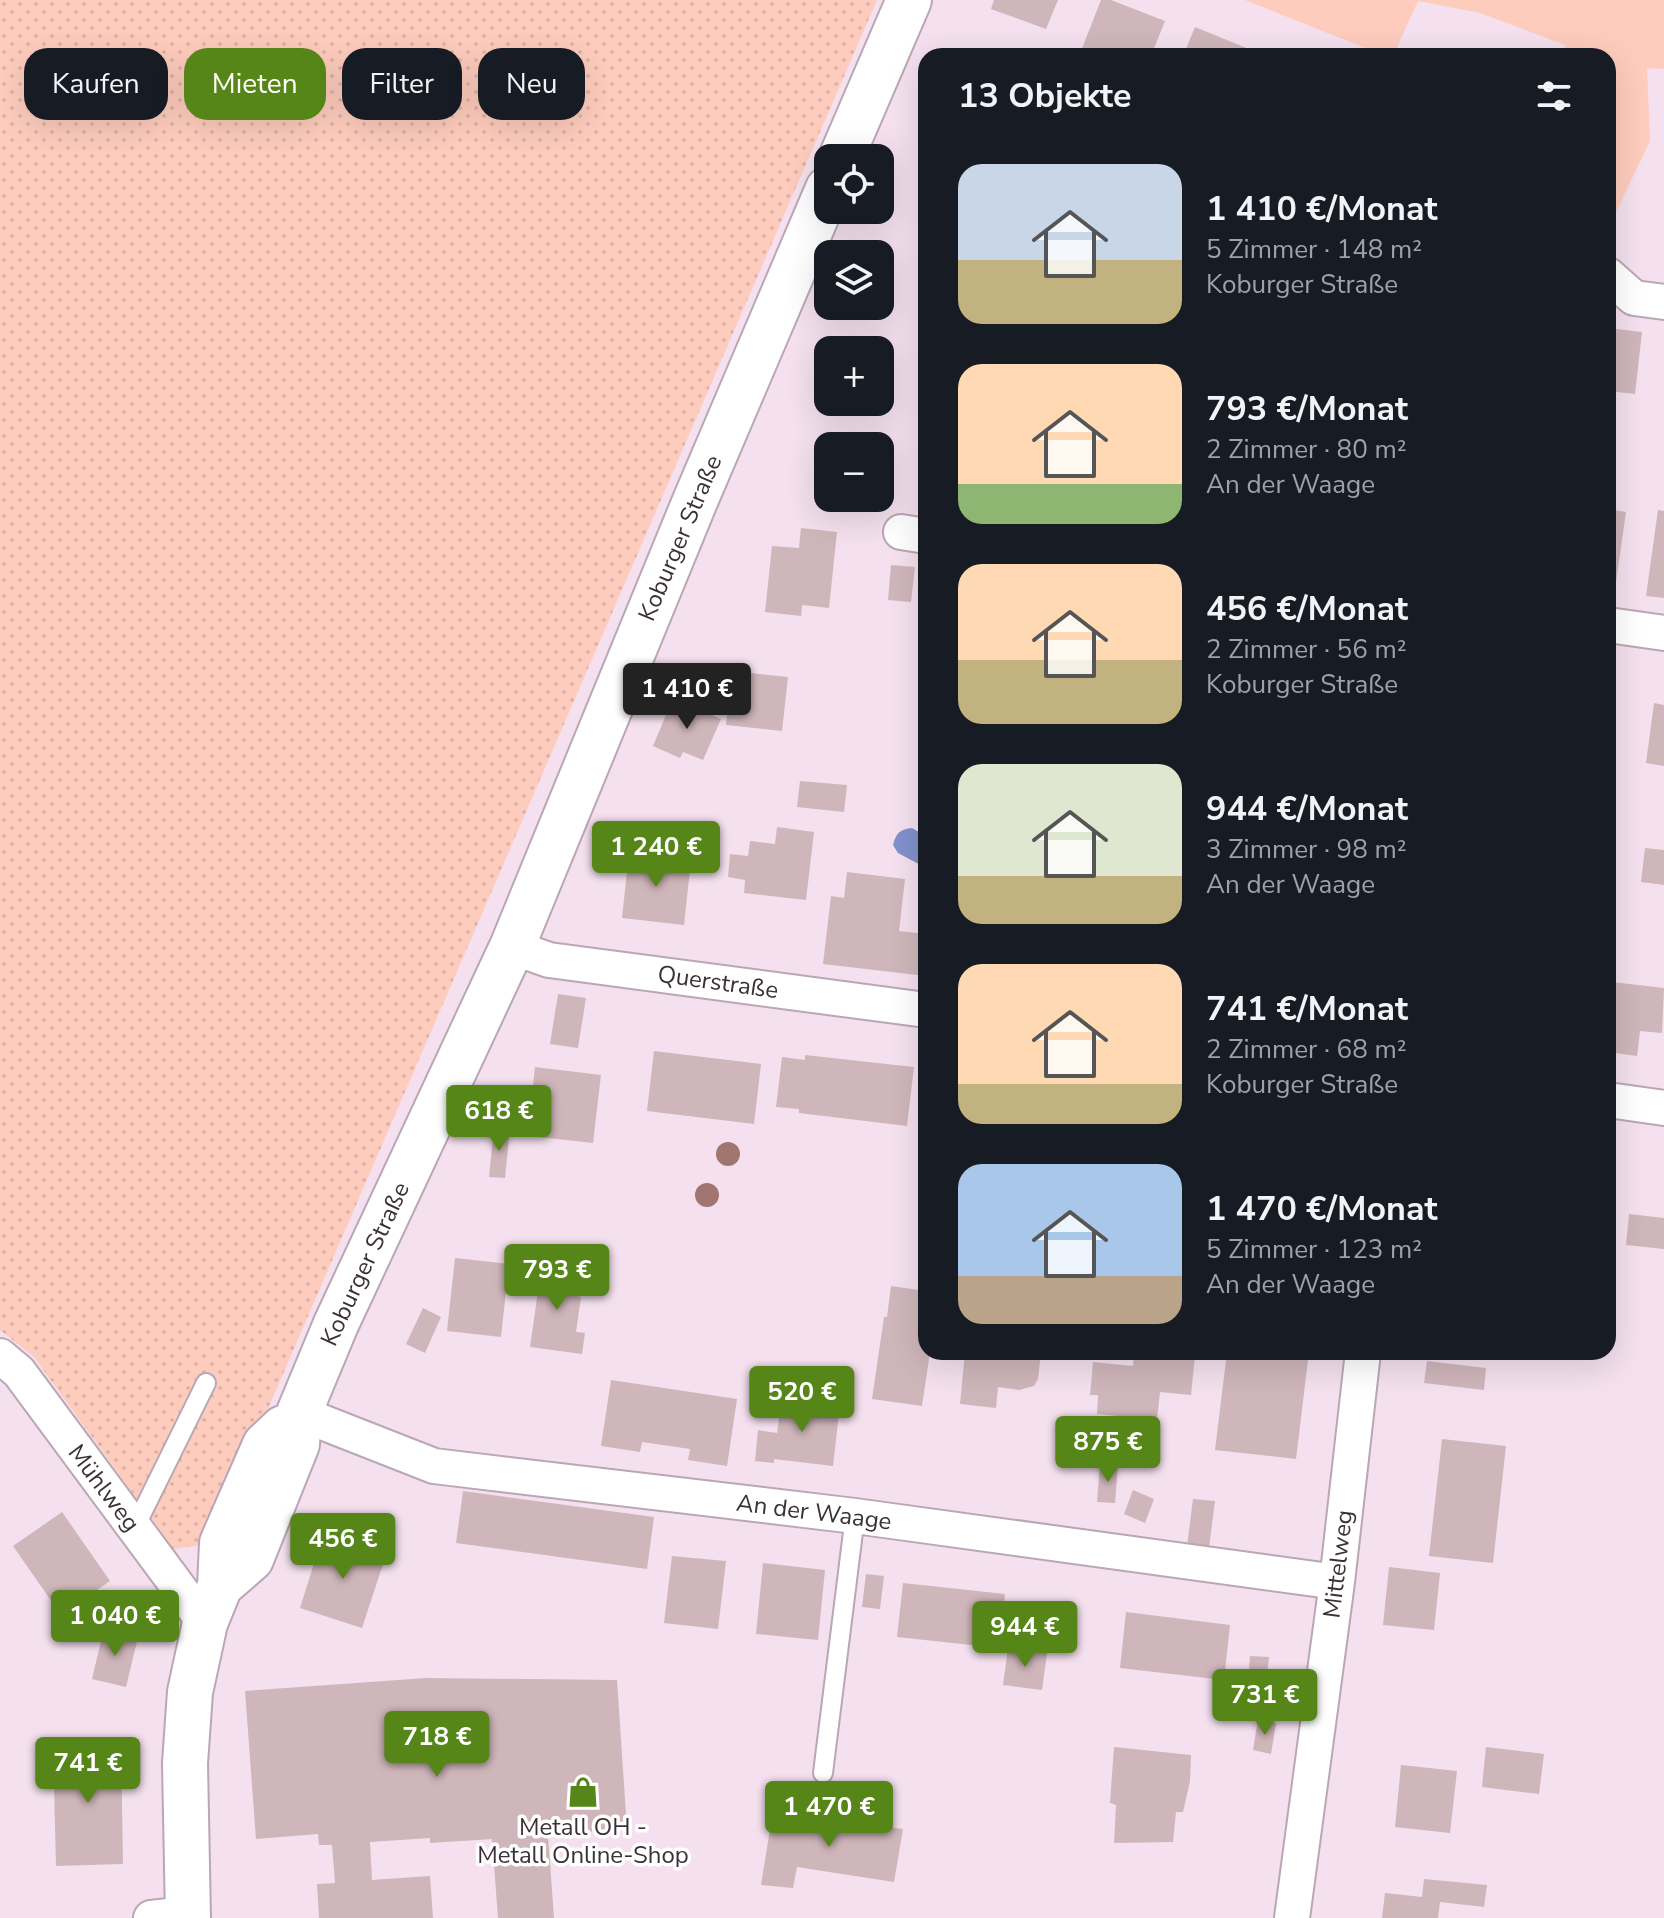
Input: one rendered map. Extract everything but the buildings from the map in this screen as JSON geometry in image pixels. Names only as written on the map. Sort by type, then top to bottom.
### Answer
[{"type":"main road","points":[[847,144],[909,0]]},
{"type":"main road","name":"Koburger Straße","points":[[175,1917],[190,1692],[213,1605],[222,1543],[265,1445],[299,1413],[336,1324],[512,947],[695,501],[814,222]]},
{"type":"street","points":[[1616,282],[1634,298],[1664,302]]},
{"type":"street","points":[[1616,626],[1664,633]]},
{"type":"street","name":"Querstraße","points":[[512,947],[549,960],[918,1009]]},
{"type":"street","points":[[1616,1101],[1664,1108]]},
{"type":"street","name":"Mühlweg","points":[[0,1356],[19,1372],[134,1529],[213,1605]]},
{"type":"street","name":"Mittelweg","points":[[1292,1918],[1337,1582],[1362,1360]]},
{"type":"street","name":"An der Waage","points":[[299,1413],[434,1466],[855,1516],[1337,1582]]},
{"type":"lane","points":[[134,1529],[206,1383]]},
{"type":"lane","points":[[823,1773],[855,1516]]},
{"type":"shaded area","points":[[0,0],[877,0],[207,1544],[173,1549],[34,1357],[0,1330]]},
{"type":"shaded area","points":[[1245,0],[1664,0],[1664,69],[1647,68],[1650,141],[1616,212],[1616,48],[1565,48],[1565,45],[1480,13],[1418,1],[1397,48],[1365,48]]},
{"type":"water","points":[[904,829],[918,831],[918,864],[898,853],[893,845],[899,832]]},
{"type":"place","name":"Metall OH - Metall Online-Shop","points":[[583,1792]]}]
